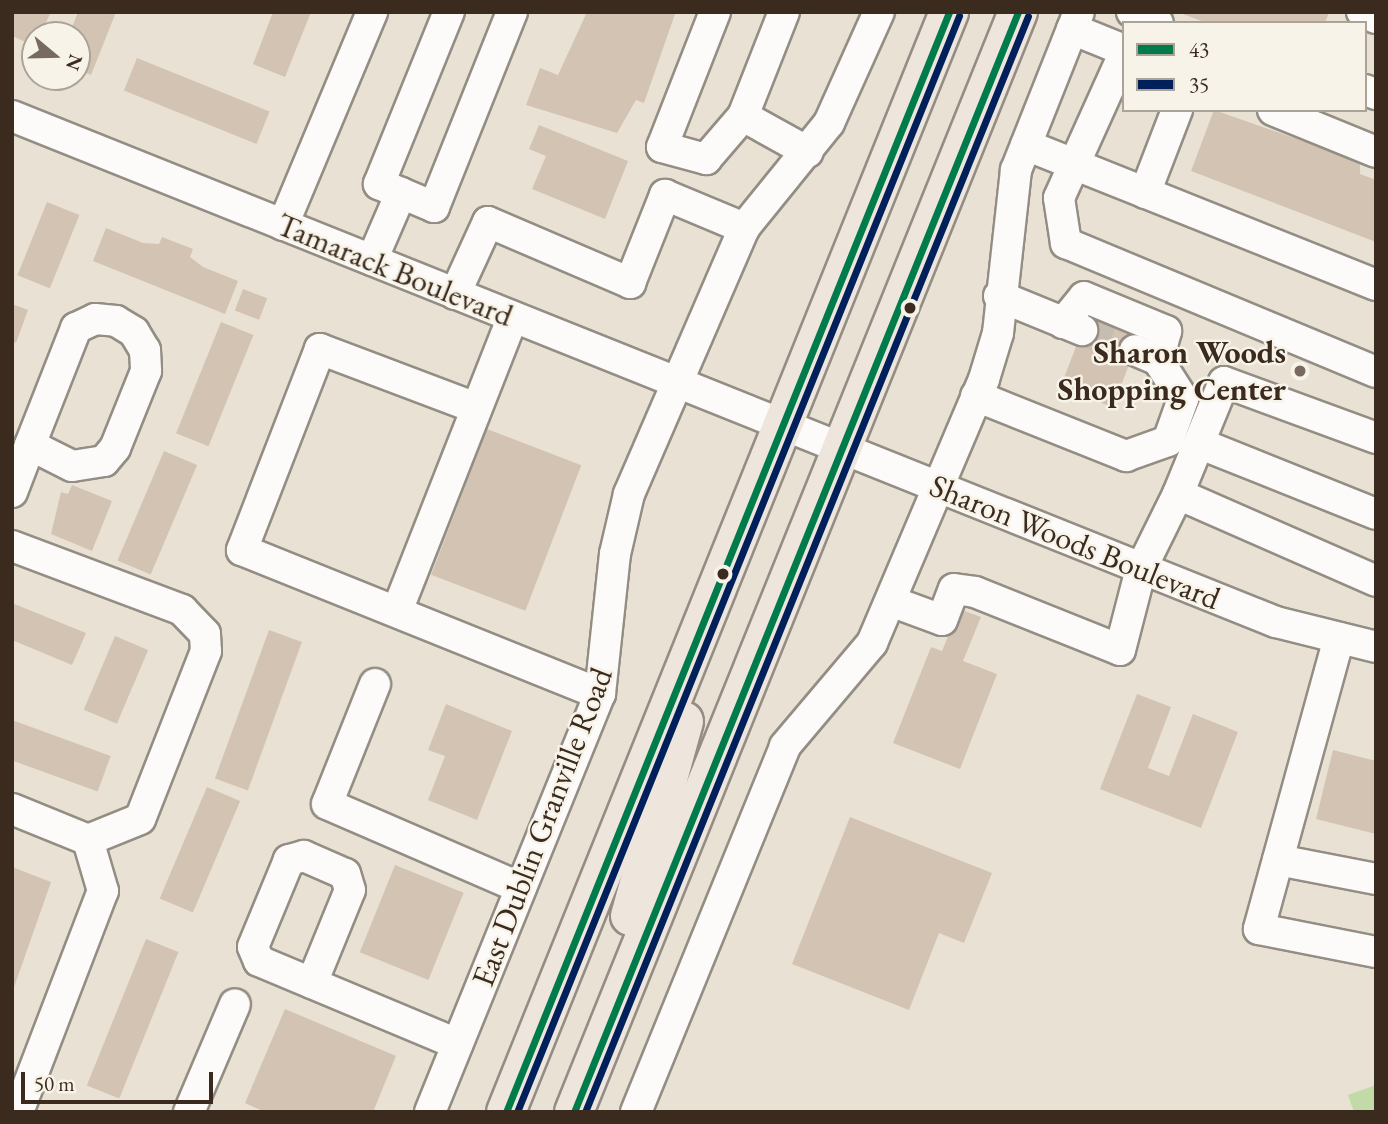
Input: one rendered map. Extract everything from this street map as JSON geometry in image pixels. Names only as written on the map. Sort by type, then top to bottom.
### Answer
[{"type":"main road","points":[[506,1112],[777,425],[949,12]]},
{"type":"main road","points":[[574,1112],[837,449],[1018,12]]},
{"type":"main road","points":[[593,1064],[690,701],[772,504],[777,425]]},
{"type":"street","points":[[283,225],[372,12]]},
{"type":"street","points":[[449,12],[379,184],[434,206],[512,12]]},
{"type":"street","points":[[715,12],[662,147],[706,159],[743,116],[784,12]]},
{"type":"street","name":"East Dublin Granville Road","points":[[430,1112],[600,694],[615,554],[629,494],[744,228],[830,122],[879,12]]},
{"type":"street","points":[[1361,12],[1376,18]]},
{"type":"street","points":[[636,1112],[785,746],[848,678],[893,602],[976,396],[998,333],[1005,227],[1026,145],[1075,21],[1122,51]]},
{"type":"street","points":[[1122,56],[1059,198],[1066,243],[1376,372]]},
{"type":"street","points":[[1145,192],[1177,112]]},
{"type":"street","points":[[1278,112],[1376,152]]},
{"type":"street","name":"Tamarack Boulevard","points":[[12,116],[777,425]]},
{"type":"street","points":[[743,116],[808,152]]},
{"type":"street","points":[[1026,145],[1376,285]]},
{"type":"street","points":[[372,260],[401,193]]},
{"type":"street","points":[[455,294],[488,222],[630,282],[665,195],[744,228]]},
{"type":"street","points":[[976,396],[1126,456],[1168,441],[1183,399],[1146,355],[1167,331],[1084,298],[1072,327],[999,296]]},
{"type":"street","points":[[397,611],[513,317]]},
{"type":"street","points":[[12,492],[30,445],[76,328],[95,319],[116,321],[134,332],[145,350],[146,371],[104,461],[72,466],[30,445]]},
{"type":"street","points":[[477,408],[320,349],[242,550],[600,694]]},
{"type":"street","points":[[893,602],[942,620],[954,589],[975,592],[1120,650],[1141,569],[1201,444],[1224,382],[1376,438]]},
{"type":"street","name":"Sharon Woods Boulevard","points":[[777,425],[1276,622],[1376,647]]},
{"type":"street","points":[[1201,444],[1376,514]]},
{"type":"street","points":[[1178,494],[1376,580]]},
{"type":"street","points":[[12,546],[197,619],[206,651],[140,819],[88,840],[12,810]]},
{"type":"street","points":[[1339,638],[1259,929],[1376,952]]},
{"type":"street","points":[[375,684],[327,804],[521,888]]},
{"type":"street","points":[[18,1112],[103,891],[88,840]]},
{"type":"street","points":[[1278,860],[1376,879]]},
{"type":"street","points":[[312,983],[457,1044]]},
{"type":"street","points":[[189,1112],[235,1004]]},
{"type":"green space","points":[[1376,1085],[1376,1112],[1354,1112],[1348,1095]]},
{"type":"building","points":[[12,12],[50,14],[47,21],[21,21],[21,40],[12,36]]},
{"type":"building","points":[[78,12],[116,12],[91,75],[91,21],[74,21]]},
{"type":"building","points":[[273,12],[311,12],[285,77],[253,64]]},
{"type":"building","points":[[587,12],[675,14],[644,103],[636,100],[617,133],[526,105],[540,68],[558,75]]},
{"type":"building","points":[[1329,12],[1326,21],[1202,21],[1180,13]]},
{"type":"building","points":[[137,58],[270,112],[256,144],[124,90]]},
{"type":"building","points":[[1213,112],[1360,161],[1360,174],[1376,180],[1376,242],[1191,171]]},
{"type":"building","points":[[539,125],[628,161],[605,219],[532,189],[546,156],[529,149]]},
{"type":"building","points":[[47,202],[79,215],[50,288],[17,275]]},
{"type":"building","points":[[106,228],[143,243],[159,244],[162,237],[193,249],[190,257],[203,267],[238,281],[225,314],[93,261]]},
{"type":"building","points":[[243,289],[267,298],[259,320],[235,310]]},
{"type":"building","points":[[12,304],[28,310],[16,343],[12,341]]},
{"type":"building","points":[[1087,318],[1139,338],[1113,407],[1060,387]]},
{"type":"building","points":[[221,322],[253,335],[208,446],[176,433]]},
{"type":"building","points":[[487,429],[581,465],[525,611],[431,575]]},
{"type":"building","points":[[164,451],[197,465],[151,575],[118,561]]},
{"type":"building","points":[[72,485],[112,501],[92,551],[51,534],[61,492],[68,494]]},
{"type":"building","points":[[12,603],[86,633],[72,665],[12,640]]},
{"type":"building","points":[[959,609],[981,617],[963,661],[997,674],[960,769],[893,743],[931,647],[942,651]]},
{"type":"building","points":[[269,630],[302,642],[248,790],[215,778]]},
{"type":"building","points":[[115,636],[148,650],[117,724],[84,710]]},
{"type":"building","points":[[1137,694],[1171,707],[1148,768],[1169,776],[1193,714],[1238,732],[1201,828],[1100,789]]},
{"type":"building","points":[[446,704],[512,731],[477,820],[428,800],[445,756],[428,750]]},
{"type":"building","points":[[12,720],[111,756],[98,792],[12,760]]},
{"type":"building","points":[[1333,750],[1376,761],[1376,834],[1316,819]]},
{"type":"building","points":[[207,787],[240,801],[193,912],[160,898]]},
{"type":"building","points":[[850,817],[992,873],[964,943],[939,933],[909,1010],[792,964]]},
{"type":"building","points":[[395,865],[464,893],[428,980],[360,952]]},
{"type":"building","points":[[12,867],[51,882],[12,993]]},
{"type":"building","points":[[146,939],[178,952],[119,1099],[87,1085]]},
{"type":"building","points":[[285,1009],[396,1056],[373,1112],[265,1112],[245,1103]]},
{"type":"tunnel","points":[[1082,331],[1135,350]]},
{"type":"transit line","name":"43","points":[[506,1112],[949,12]]},
{"type":"transit line","name":"43","points":[[574,1112],[1018,12]]},
{"type":"transit line","name":"35","points":[[517,1112],[959,16]]},
{"type":"transit line","name":"35","points":[[585,1112],[1028,16]]},
{"type":"place","name":"Sharon Woods Shopping Center","points":[[1300,371]]}]
